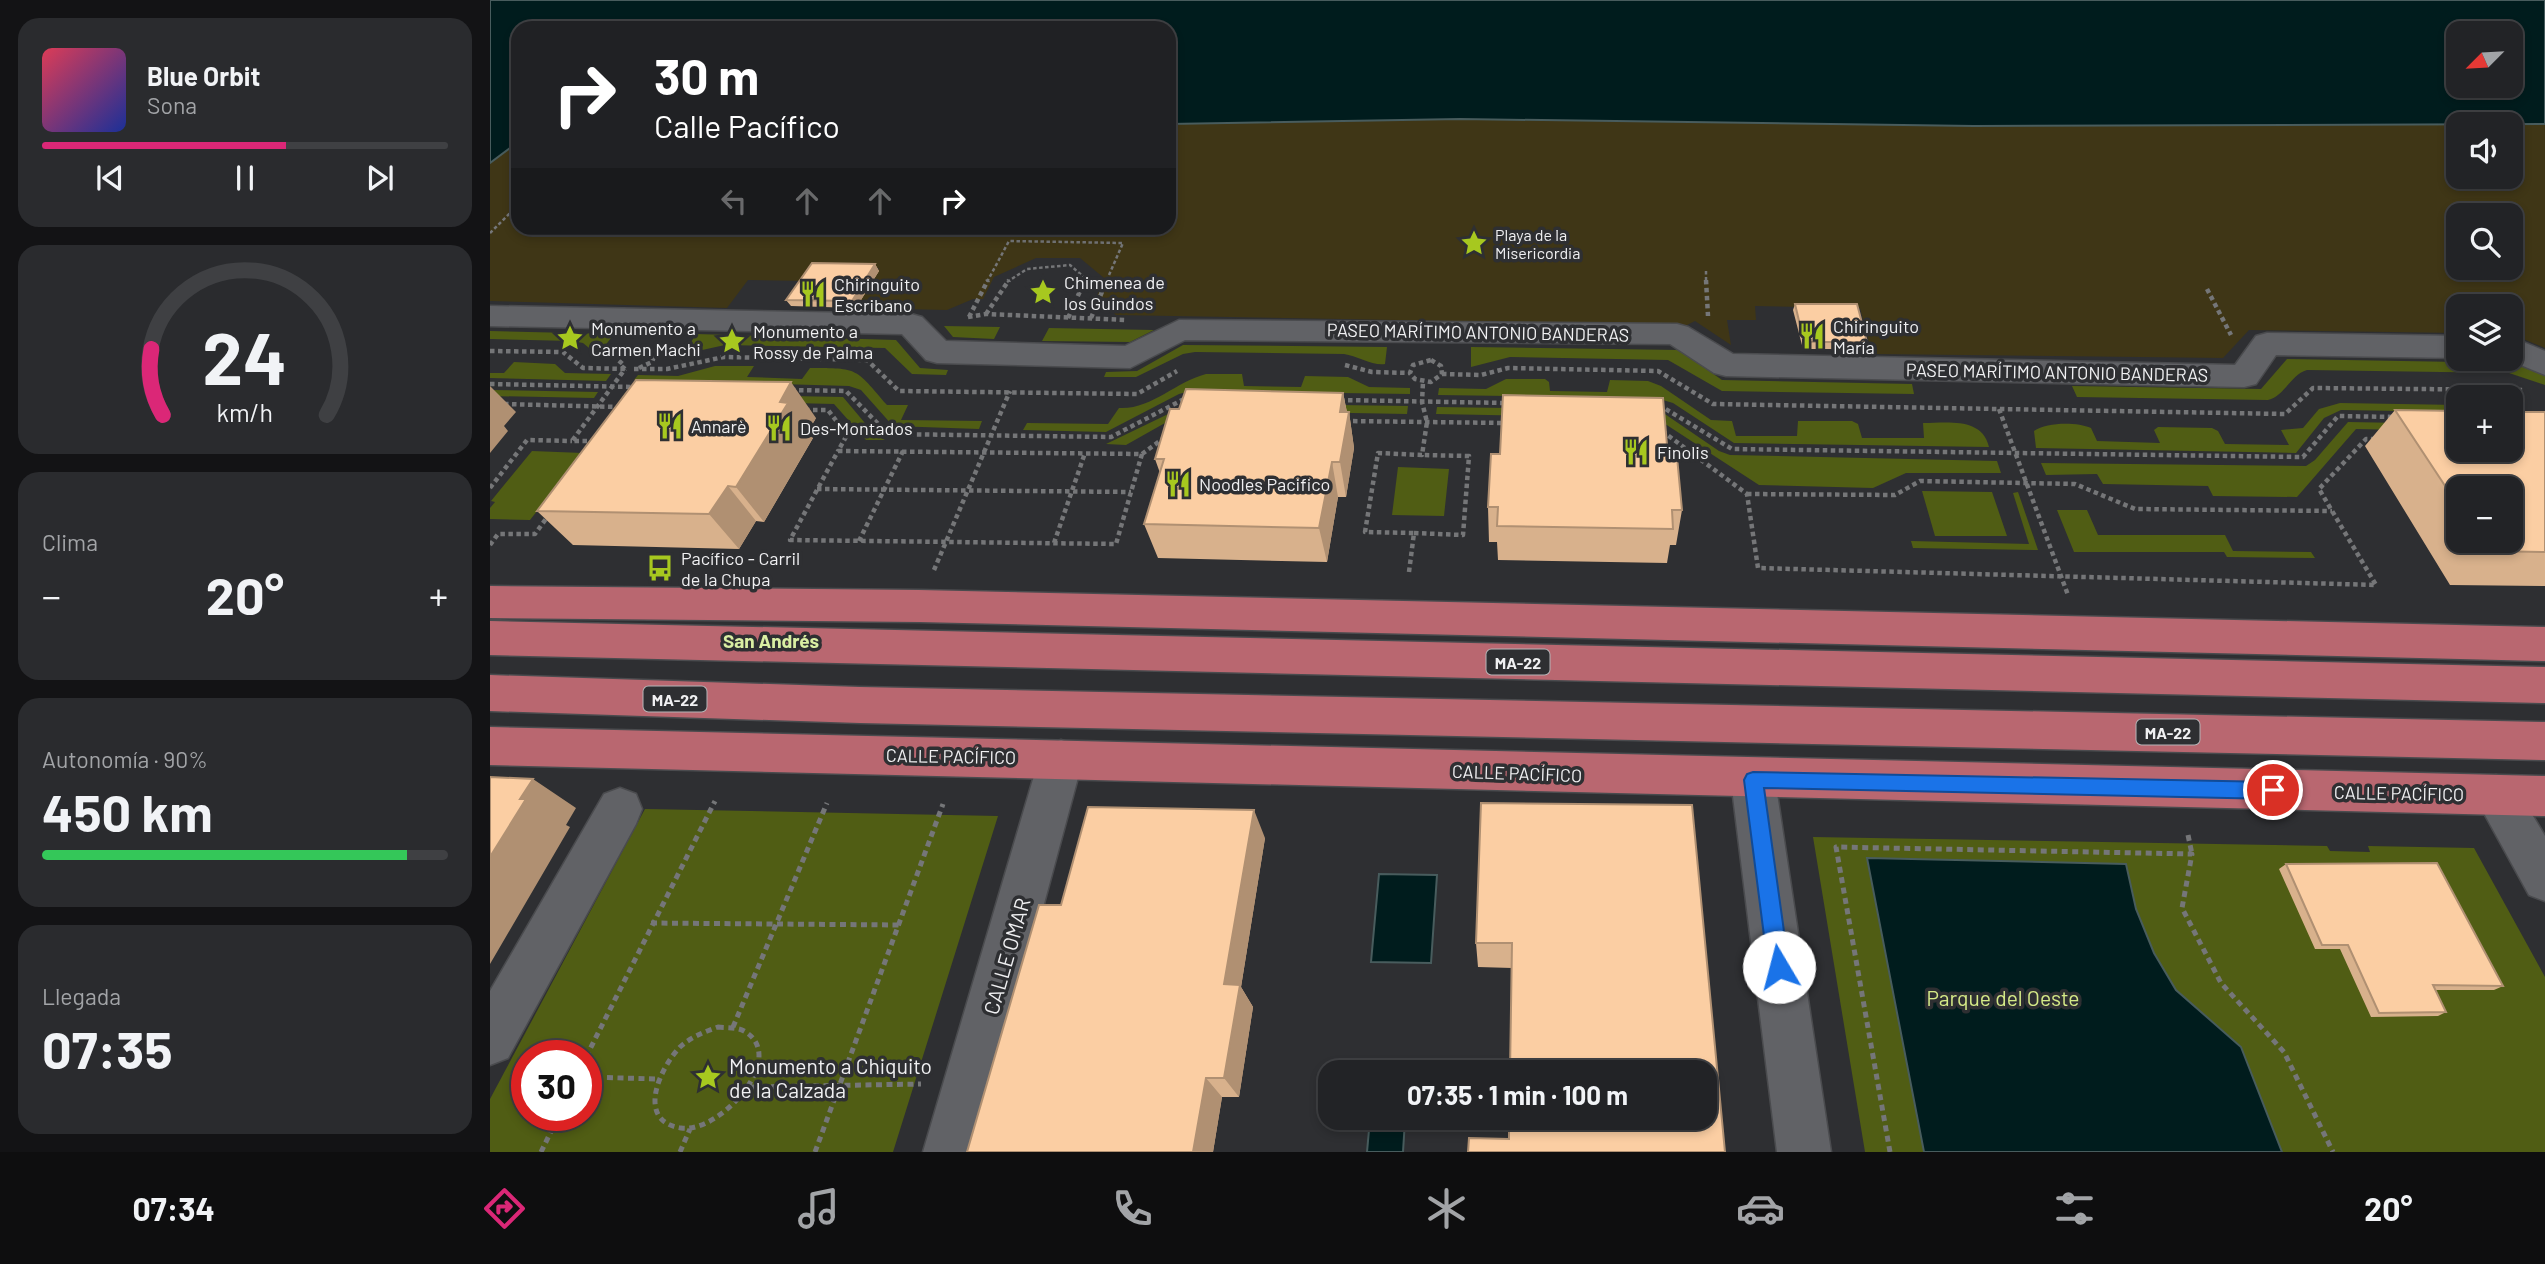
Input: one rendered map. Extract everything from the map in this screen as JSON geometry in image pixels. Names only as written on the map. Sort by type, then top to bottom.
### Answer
[{"type":"main road","points":[[490,602],[919,606],[2545,644]]},
{"type":"main road","name":"MA-22","points":[[490,638],[2545,685]]},
{"type":"main road","name":"MA-22","points":[[490,693],[860,705],[2545,741]]},
{"type":"main road","name":"CALLE PACÍFICO","points":[[490,746],[1061,759],[1753,780],[2545,796]]},
{"type":"street","name":"PASEO MARÍTIMO ANTONIO BANDERAS","points":[[490,316],[911,324],[937,352],[1130,357],[1180,330],[1677,334],[1726,365],[2244,376],[2267,344],[2446,347]]},
{"type":"street","points":[[2523,354],[2545,364]]},
{"type":"street","name":"CALLE OMAR","points":[[950,1152],[1061,759]]},
{"type":"street","points":[[1753,780],[1804,1152]]},
{"type":"street","points":[[2496,795],[2545,879]]},
{"type":"street","points":[[490,1040],[620,809]]},
{"type":"path","points":[[490,233],[511,212]]},
{"type":"path","points":[[968,317],[1009,241],[1123,243],[1091,318]]},
{"type":"path","points":[[986,314],[1004,281],[1036,265],[1070,265],[1086,279],[1068,317]]},
{"type":"path","points":[[2207,289],[2236,344],[2261,354]]},
{"type":"path","points":[[959,318],[986,314],[1150,321],[1180,330]]},
{"type":"path","points":[[919,606],[1041,316]]},
{"type":"path","points":[[490,351],[563,352],[583,368],[625,369],[652,362],[656,356],[652,348]]},
{"type":"path","points":[[625,369],[619,364],[621,359],[635,349]]},
{"type":"path","points":[[1431,360],[1441,366],[1442,374],[1437,379],[1423,382],[1410,373],[1413,365],[1431,360]]},
{"type":"path","points":[[572,441],[625,369]]},
{"type":"path","points":[[1985,371],[2083,635]]},
{"type":"path","points":[[1422,455],[1427,422],[1422,401],[1423,382]]},
{"type":"path","points":[[490,384],[640,387]]},
{"type":"path","points":[[778,389],[846,391],[888,434],[1111,437],[1186,397],[1200,397]]},
{"type":"path","points":[[1338,400],[1516,403]]},
{"type":"path","points":[[503,404],[625,407]]},
{"type":"path","points":[[1650,405],[1663,405],[1732,449],[2303,457],[2338,416],[2405,417]]},
{"type":"path","points":[[801,410],[828,410],[847,435],[790,540],[1116,544],[1142,454],[1170,433]]},
{"type":"path","points":[[1334,421],[1508,423]]},
{"type":"path","points":[[1656,426],[1747,494],[1895,495],[1920,481],[2027,482],[2075,484],[2135,509],[2332,511]]},
{"type":"path","points":[[1747,494],[1758,568],[2376,585],[2319,489],[2366,439],[2379,439]]},
{"type":"path","points":[[490,488],[527,440],[602,441],[595,452]]},
{"type":"path","points":[[837,451],[1142,454]]},
{"type":"path","points":[[859,541],[903,451]]},
{"type":"path","points":[[1054,543],[1085,453]]},
{"type":"path","points":[[1378,453],[1422,455],[1469,456],[1462,535],[1365,532],[1378,453]]},
{"type":"path","points":[[817,489],[1131,492]]},
{"type":"path","points":[[490,534],[535,534],[550,514]]},
{"type":"path","points":[[1409,572],[1414,533]]},
{"type":"path","points":[[490,545],[498,534]]},
{"type":"path","points":[[595,1040],[651,923],[715,802]]},
{"type":"path","points":[[733,1027],[827,803]]},
{"type":"path","points":[[815,1152],[943,804]]},
{"type":"path","points":[[2188,835],[2192,854],[2182,908],[2221,983],[2284,1052],[2333,1152]]},
{"type":"path","points":[[1890,1152],[1836,847],[2192,854]]},
{"type":"path","points":[[651,923],[900,925]]},
{"type":"path","points":[[733,1027],[749,1033],[758,1047],[758,1066],[750,1087],[734,1107],[713,1122],[690,1129],[671,1127],[658,1116],[654,1099],[658,1079],[670,1059],[687,1042],[703,1032],[733,1027]]},
{"type":"path","points":[[602,1077],[658,1079]]},
{"type":"path","points":[[750,1087],[925,1084]]},
{"type":"path","points":[[680,1152],[690,1129]]},
{"type":"path","points":[[541,1152],[551,1131]]},
{"type":"green space","points":[[944,326],[1000,327],[994,339],[953,337]]},
{"type":"green space","points":[[1049,328],[1154,330],[1130,342],[1042,341]]},
{"type":"green space","points":[[490,331],[614,334],[601,351],[594,352],[583,343],[572,341],[490,339]]},
{"type":"green space","points":[[696,334],[896,340],[920,368],[948,370],[946,375],[912,374],[885,348],[725,345],[684,354]]},
{"type":"green space","points":[[1183,345],[1387,347],[1385,364],[1375,364],[1344,354],[1195,352],[1183,354],[1136,377],[1104,377],[1106,372],[1137,371]]},
{"type":"green space","points":[[1471,347],[1679,350],[1722,380],[1912,384],[1914,394],[1722,391],[1668,360],[1510,357],[1471,367]]},
{"type":"green space","points":[[2287,359],[2446,362],[2446,371],[2523,371],[2523,366],[2545,376],[2545,385],[2509,373],[2307,370],[2268,400],[2077,397],[2072,386],[2261,389]]},
{"type":"green space","points":[[514,362],[555,364],[565,373],[611,374],[606,381],[490,378],[490,373],[504,373]]},
{"type":"green space","points":[[715,366],[754,366],[747,377],[802,379],[810,368],[847,370],[861,377],[887,405],[908,405],[901,420],[982,421],[979,429],[893,426],[861,390],[849,386],[634,380],[638,375],[678,376]]},
{"type":"green space","points":[[1206,374],[1242,374],[1244,386],[1301,387],[1305,376],[1348,377],[1369,387],[1410,388],[1410,394],[1190,391],[1179,394],[1106,432],[1023,430],[1027,423],[1108,424],[1119,408],[1142,405]]},
{"type":"green space","points":[[1506,379],[1545,379],[1549,382],[1550,391],[1607,392],[1610,380],[1648,381],[1661,386],[1711,420],[1732,421],[1736,436],[1797,436],[1798,421],[1852,421],[1858,424],[1862,438],[1924,438],[1923,423],[1953,423],[1972,426],[1985,437],[1989,447],[1734,443],[1673,403],[1656,398],[1438,395],[1439,388],[1486,389]]},
{"type":"green space","points":[[490,390],[598,392],[594,398],[490,396]]},
{"type":"green space","points":[[625,393],[843,397],[875,435],[885,440],[866,440],[834,404],[621,399]]},
{"type":"green space","points":[[1191,403],[1408,406],[1407,414],[1188,410],[1126,445],[1106,444]]},
{"type":"green space","points":[[2340,403],[2446,405],[2446,412],[2341,410],[2324,418],[2296,453],[2036,448],[2034,431],[2046,426],[2078,425],[2091,428],[2097,441],[2160,443],[2154,430],[2158,427],[2212,428],[2218,431],[2225,444],[2289,445],[2281,430],[2303,428],[2319,409]]},
{"type":"green space","points":[[1437,407],[1659,410],[1719,451],[1730,455],[1997,461],[2001,473],[1906,473],[1873,488],[1759,485],[1656,418],[1436,414]]},
{"type":"green space","points":[[2348,422],[2446,424],[2446,431],[2356,429],[2297,497],[2213,496],[2208,486],[2103,484],[2097,474],[2046,475],[2041,463],[2306,466],[2315,460]]},
{"type":"green space","points":[[532,451],[583,453],[530,520],[490,519],[490,508],[495,502],[491,501]]},
{"type":"green space","points":[[1398,467],[1449,469],[1444,516],[1392,515]]},
{"type":"green space","points":[[1922,491],[1992,492],[2007,536],[1935,536]]},
{"type":"green space","points":[[2018,492],[2038,550],[1913,548],[1911,541],[2029,544],[2013,493]]},
{"type":"green space","points":[[2057,510],[2087,510],[2098,535],[2225,535],[2233,551],[2311,552],[2315,558],[2227,557],[2224,552],[2074,552]]},
{"type":"green space","points":[[645,809],[998,816],[893,1152],[490,1152],[490,1099],[511,1060],[511,1131],[602,1131],[602,1040],[522,1040]]},
{"type":"green space","name":"Parque del Oeste","points":[[1813,837],[2327,846],[2330,851],[2370,852],[2368,846],[2474,848],[2545,977],[2545,1152],[1865,1152]]},
{"type":"sand","name":"Playa de la Misericordia","points":[[1460,119],[1974,126],[2446,124],[2446,189],[2523,189],[2523,124],[2545,124],[2545,348],[2523,339],[2523,294],[2446,294],[2446,333],[2249,330],[2223,358],[1872,354],[1860,308],[1755,306],[1756,320],[1727,320],[1731,345],[1695,321],[1687,325],[1116,315],[1103,303],[1094,303],[1104,278],[1080,258],[1036,258],[994,277],[983,299],[973,299],[947,310],[856,308],[879,268],[817,267],[808,281],[748,280],[727,308],[490,301],[490,120],[511,120],[511,235],[1176,235],[1176,124]]},
{"type":"water","points":[[490,0],[2545,0],[2545,124],[2523,124],[2523,112],[2446,112],[2446,124],[1974,126],[1460,119],[1176,124],[1176,21],[511,21],[511,147],[490,163]]},
{"type":"water","points":[[1867,858],[2126,864],[2136,909],[2154,953],[2176,990],[2241,1047],[2282,1152],[1924,1152]]},
{"type":"water","points":[[1379,874],[1437,875],[1431,963],[1371,962]]},
{"type":"water","points":[[1369,1130],[1404,1130],[1403,1152],[1367,1152]]},
{"type":"building","points":[[812,263],[875,264],[852,301],[786,300]]},
{"type":"building","points":[[1795,304],[1857,304],[1867,342],[1804,342]]},
{"type":"building","points":[[636,380],[791,382],[780,402],[788,403],[736,487],[728,486],[709,514],[537,511]]},
{"type":"building","points":[[1186,389],[1343,393],[1340,412],[1349,412],[1340,462],[1332,462],[1319,528],[1144,524],[1164,459],[1155,459],[1170,409],[1179,409]]},
{"type":"building","points":[[1503,395],[1663,398],[1668,457],[1677,457],[1682,510],[1672,510],[1673,529],[1497,526],[1498,507],[1488,507],[1491,454],[1500,454]]},
{"type":"building","points":[[2395,410],[2446,411],[2446,462],[2523,462],[2523,412],[2545,412],[2545,552],[2523,552],[2523,476],[2446,476],[2446,487]]},
{"type":"building","points":[[490,777],[533,779],[520,799],[526,799],[490,857]]},
{"type":"building","points":[[1481,803],[1692,805],[1716,1060],[1510,1060],[1512,943],[1476,943]]},
{"type":"building","points":[[1088,807],[1254,810],[1224,984],[1240,985],[1224,1078],[1206,1078],[1193,1152],[967,1152],[1039,905],[1061,905]]},
{"type":"building","points":[[2437,863],[2503,986],[2433,985],[2446,1012],[2379,1013],[2348,945],[2322,945],[2286,864]]},
{"type":"building","points":[[1717,1068],[1725,1152],[1468,1152],[1469,1138],[1509,1139],[1509,1130],[1717,1130]]},
{"type":"place","name":"Playa de la Misericordia","points":[[1474,243]]},
{"type":"place","name":"Chimenea de los Guindos","points":[[1043,292]]},
{"type":"place","name":"Chiringuito Escribano","points":[[813,294]]},
{"type":"place","name":"Chiringuito María","points":[[1812,336]]},
{"type":"place","name":"Monumento a Carmen Machi","points":[[570,338]]},
{"type":"place","name":"Monumento a Rossy de Palma","points":[[732,341]]},
{"type":"place","name":"Annarè","points":[[670,426]]},
{"type":"place","name":"Des-Montados","points":[[779,428]]},
{"type":"place","name":"Finolis","points":[[1636,452]]},
{"type":"place","name":"Noodles Pacifico","points":[[1178,484]]},
{"type":"place","name":"Pacífico - Carril de la Chupa","points":[[660,568]]},
{"type":"place","name":"Monumento a Chiquito de la Calzada","points":[[708,1077]]},
{"type":"district","name":"San Andrés","points":[[771,640]]},
{"type":"route","points":[[1779,967],[1753,780],[2273,790]]}]
